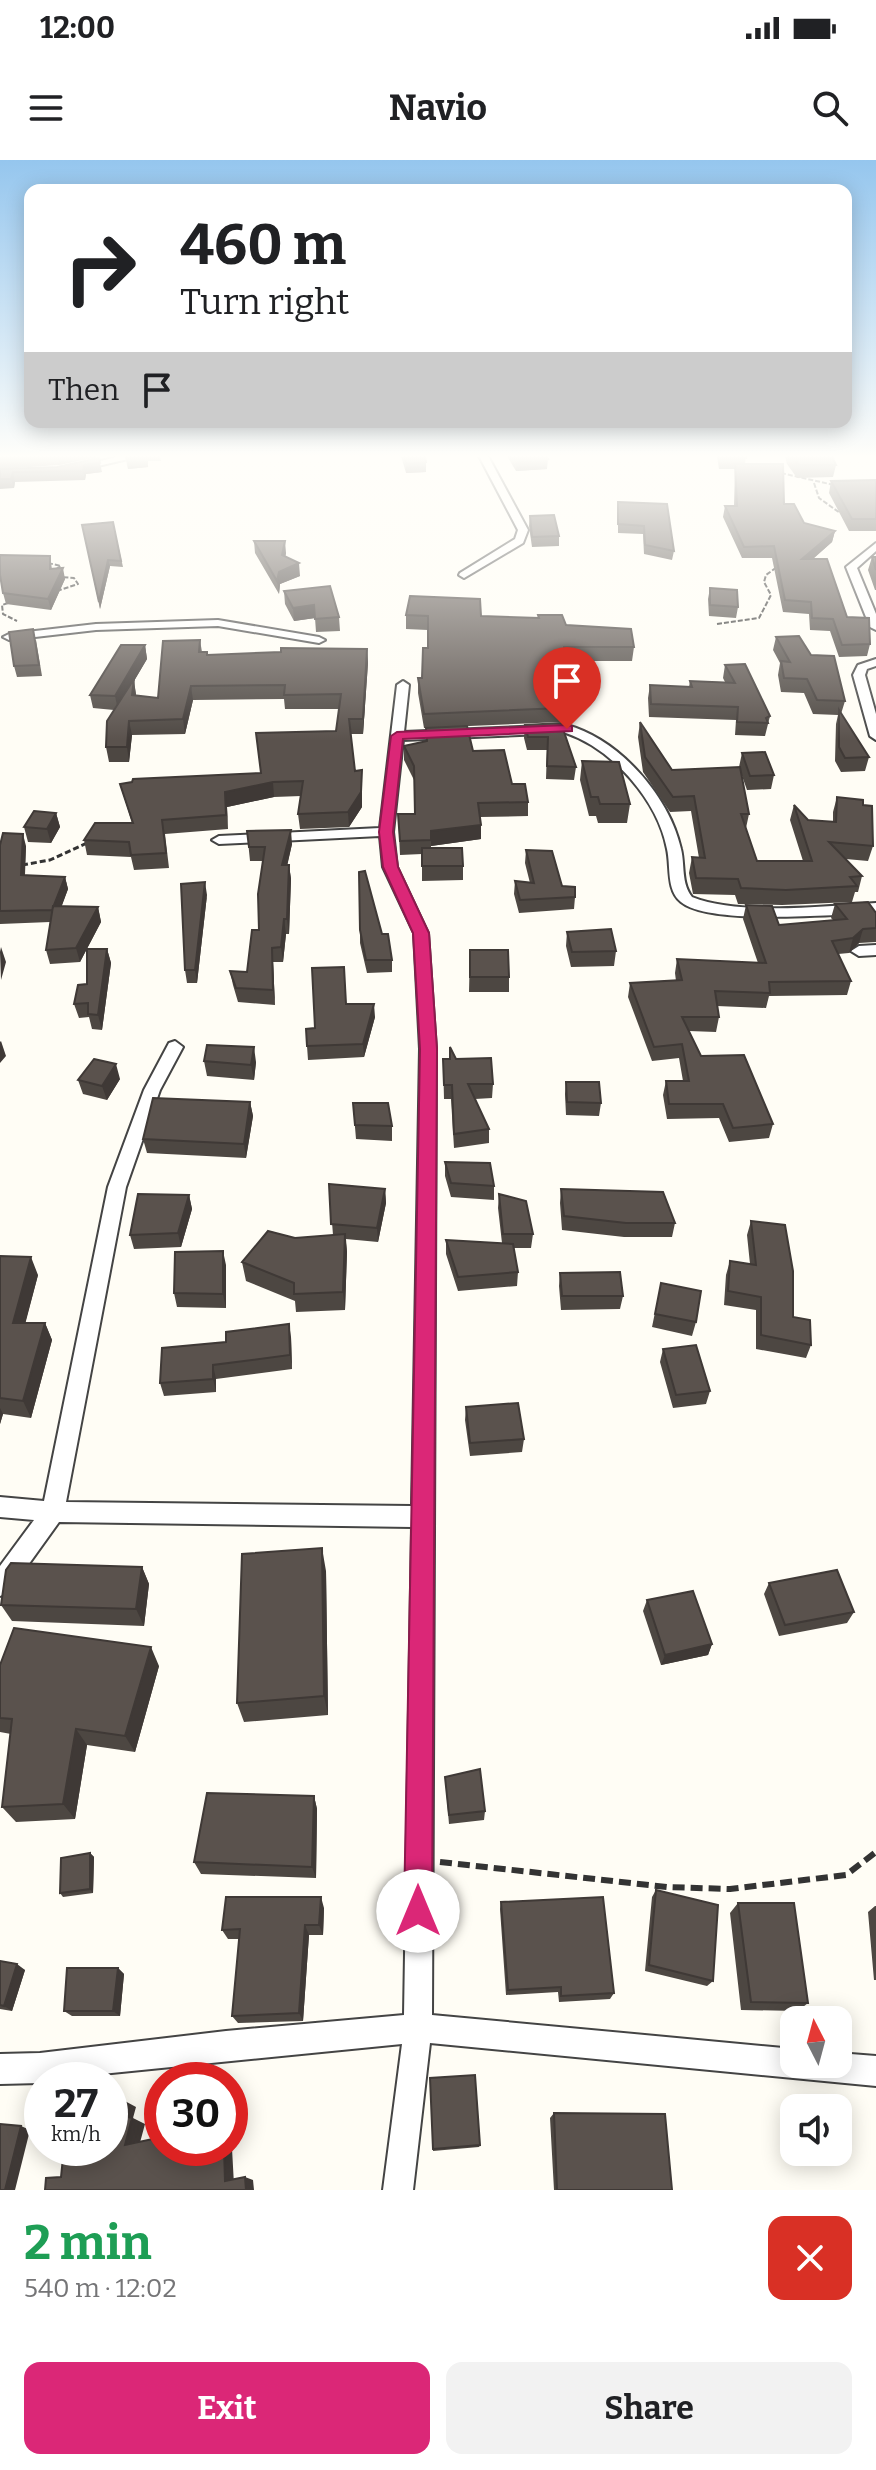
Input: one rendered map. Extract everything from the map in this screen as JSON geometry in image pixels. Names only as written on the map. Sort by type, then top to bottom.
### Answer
[{"type":"street","points":[[464,575],[503,551]]},
{"type":"street","points":[[870,551],[851,567],[876,627]]},
{"type":"street","points":[[9,637],[96,627],[218,623],[319,640]]},
{"type":"street","points":[[876,662],[862,667],[859,675],[876,736]]},
{"type":"street","points":[[398,2190],[418,2028],[428,1049],[421,933],[390,867],[386,832],[403,685]]},
{"type":"street","points":[[397,736],[567,729],[583,732],[615,756],[654,803],[674,848],[679,890],[685,899],[698,904],[747,910],[876,908]]},
{"type":"street","points":[[219,840],[386,832]]},
{"type":"street","points":[[0,1585],[53,1512],[117,1187],[152,1090],[175,1047]]},
{"type":"street","points":[[0,1507],[53,1512],[423,1517]]},
{"type":"street","points":[[0,2069],[40,2068],[226,2045],[418,2028],[876,2071]]},
{"type":"path","points":[[45,563],[61,566],[52,571],[54,576],[74,578],[78,584],[54,592],[50,598]]},
{"type":"path","points":[[717,624],[759,618],[771,595],[764,582],[766,575],[776,567],[786,566]]},
{"type":"path","points":[[9,637],[24,635],[29,623],[3,614],[1,604],[13,601]]},
{"type":"path","points":[[12,867],[50,860],[99,835]]},
{"type":"path","points":[[418,1859],[639,1884],[730,1889],[846,1875],[876,1852]]},
{"type":"building","points":[[88,551],[119,551],[121,561],[108,560],[99,602]]},
{"type":"building","points":[[260,551],[283,551],[282,555],[299,563],[279,572],[277,581]]},
{"type":"building","points":[[775,551],[812,551],[802,559],[827,559],[847,617],[869,618],[870,644],[842,645],[833,619],[812,618],[811,602],[785,600]]},
{"type":"building","points":[[0,555],[50,556],[50,569],[63,568],[48,599],[3,593]]},
{"type":"building","points":[[330,586],[339,617],[315,619],[314,605],[293,608],[284,591]]},
{"type":"building","points":[[710,588],[737,590],[738,607],[710,605]]},
{"type":"building","points":[[410,596],[480,599],[481,616],[539,618],[538,615],[562,615],[566,625],[631,629],[634,647],[564,647],[561,708],[424,714],[418,678],[422,678],[423,648],[428,648],[428,616],[406,615]]},
{"type":"building","points":[[33,629],[39,665],[14,666],[9,632]]},
{"type":"building","points":[[799,636],[811,655],[834,656],[845,701],[817,700],[807,679],[784,678],[781,661],[790,662],[776,637]]},
{"type":"building","points":[[200,640],[199,652],[207,652],[207,655],[281,652],[281,648],[367,649],[363,719],[349,719],[355,771],[362,770],[361,792],[348,812],[298,814],[303,781],[273,782],[225,792],[226,815],[162,820],[166,853],[131,855],[129,842],[84,840],[95,823],[133,823],[120,784],[132,782],[133,779],[261,773],[256,733],[336,731],[341,694],[284,695],[285,685],[191,686],[183,719],[129,721],[127,747],[106,747],[107,721],[134,679],[132,695],[158,698],[163,641]]},
{"type":"building","points":[[121,645],[145,645],[115,696],[90,695]]},
{"type":"building","points":[[745,664],[770,716],[766,718],[768,723],[737,722],[738,707],[651,704],[650,685],[692,687],[690,681],[735,683],[725,665]]},
{"type":"building","points":[[839,710],[869,757],[845,758],[839,747]]},
{"type":"building","points":[[640,722],[672,770],[740,767],[749,814],[741,814],[757,861],[812,861],[794,805],[808,820],[836,822],[837,797],[863,800],[863,805],[872,806],[873,846],[829,842],[862,876],[850,877],[857,886],[786,890],[741,888],[738,879],[696,878],[692,857],[705,858],[694,796],[673,797],[645,757]]},
{"type":"building","points":[[561,723],[576,767],[547,766],[548,737],[528,737],[525,725]]},
{"type":"building","points":[[467,726],[473,751],[504,750],[512,784],[525,784],[528,802],[478,803],[481,825],[431,831],[431,840],[400,841],[398,814],[415,814],[414,766],[404,746],[427,741],[426,728]]},
{"type":"building","points":[[765,752],[774,775],[750,776],[742,753]]},
{"type":"building","points":[[582,761],[619,762],[630,804],[600,804],[598,797],[591,797]]},
{"type":"building","points":[[34,811],[56,813],[47,829],[24,827]]},
{"type":"building","points":[[291,830],[282,865],[289,865],[287,919],[284,919],[281,947],[272,948],[273,990],[236,988],[230,971],[247,972],[252,930],[259,930],[258,894],[265,847],[249,847],[247,831]]},
{"type":"building","points":[[3,833],[23,834],[21,875],[65,877],[52,910],[0,911],[0,845]]},
{"type":"building","points":[[422,848],[462,848],[463,866],[422,866]]},
{"type":"building","points":[[526,850],[552,851],[562,886],[575,887],[575,897],[520,900],[515,881],[534,883]]},
{"type":"building","points":[[365,871],[382,934],[388,934],[392,960],[366,960],[360,930],[359,872]]},
{"type":"building","points":[[205,882],[195,970],[185,970],[181,884]]},
{"type":"building","points":[[868,902],[876,913],[876,928],[863,929],[853,938],[832,941],[851,981],[769,982],[770,993],[715,991],[719,1017],[682,1017],[701,1056],[744,1055],[773,1124],[733,1128],[723,1104],[669,1104],[666,1081],[689,1081],[682,1044],[654,1047],[630,983],[682,980],[677,959],[766,963],[746,905],[772,906],[779,925],[847,919],[835,904]]},
{"type":"building","points":[[53,906],[98,907],[76,948],[46,950]]},
{"type":"building","points":[[611,929],[616,951],[572,952],[567,932]]},
{"type":"building","points":[[87,949],[107,949],[98,1015],[88,1014],[88,1003],[74,1004],[78,985],[87,984]]},
{"type":"building","points":[[470,950],[508,950],[509,977],[470,977]]},
{"type":"building","points":[[344,967],[346,1004],[374,1004],[363,1044],[307,1046],[306,1029],[315,1028],[312,968]]},
{"type":"building","points":[[207,1045],[254,1047],[251,1065],[204,1061]]},
{"type":"building","points":[[450,1047],[456,1059],[491,1058],[493,1084],[468,1084],[489,1129],[454,1134],[452,1085],[444,1085],[443,1059],[450,1059]]},
{"type":"building","points":[[94,1059],[116,1064],[102,1086],[78,1080]]},
{"type":"building","points":[[566,1082],[599,1082],[601,1103],[567,1102]]},
{"type":"building","points":[[153,1098],[250,1102],[244,1144],[143,1139]]},
{"type":"building","points":[[353,1103],[388,1103],[392,1126],[355,1125]]},
{"type":"building","points":[[445,1162],[490,1163],[494,1186],[451,1183]]},
{"type":"building","points":[[329,1184],[385,1189],[377,1228],[331,1224]]},
{"type":"building","points":[[561,1189],[663,1192],[675,1223],[626,1223],[564,1216]]},
{"type":"building","points":[[138,1194],[189,1195],[178,1233],[130,1235]]},
{"type":"building","points":[[499,1194],[526,1201],[533,1234],[503,1234]]},
{"type":"building","points":[[751,1221],[785,1225],[793,1271],[793,1317],[810,1320],[811,1345],[761,1335],[761,1297],[728,1291],[730,1261],[756,1265]]},
{"type":"building","points":[[268,1231],[295,1238],[345,1234],[343,1292],[294,1294],[294,1283],[242,1262]]},
{"type":"building","points":[[446,1240],[513,1244],[518,1272],[458,1277]]},
{"type":"building","points":[[223,1251],[223,1294],[174,1293],[175,1252]]},
{"type":"building","points":[[0,1256],[31,1257],[13,1323],[45,1323],[23,1401],[0,1398]]},
{"type":"building","points":[[620,1272],[623,1296],[562,1296],[560,1273]]},
{"type":"building","points":[[661,1283],[701,1291],[696,1322],[655,1314]]},
{"type":"building","points":[[289,1324],[290,1355],[213,1365],[213,1379],[160,1383],[162,1348],[226,1342],[226,1332]]},
{"type":"building","points":[[696,1345],[710,1391],[676,1395],[663,1349]]},
{"type":"building","points":[[518,1403],[524,1439],[470,1443],[466,1407]]},
{"type":"building","points":[[322,1548],[324,1696],[237,1703],[242,1554]]},
{"type":"building","points":[[11,1563],[142,1567],[136,1609],[1,1605],[6,1570]]},
{"type":"building","points":[[837,1570],[854,1612],[785,1625],[769,1583]]},
{"type":"building","points":[[693,1591],[712,1644],[665,1655],[647,1600]]},
{"type":"building","points":[[14,1628],[151,1647],[125,1736],[76,1729],[63,1804],[2,1807],[12,1719],[0,1718],[0,1665]]},
{"type":"building","points":[[480,1769],[485,1811],[449,1815],[445,1777]]},
{"type":"building","points":[[207,1793],[314,1796],[312,1867],[194,1862]]},
{"type":"building","points":[[90,1853],[90,1889],[60,1893],[61,1858]]},
{"type":"building","points":[[656,1890],[718,1905],[713,1981],[649,1965]]},
{"type":"building","points":[[226,1897],[321,1897],[319,1925],[305,1925],[299,2013],[232,2016],[240,1929],[222,1930]]},
{"type":"building","points":[[603,1897],[614,1993],[561,1996],[561,1987],[508,1990],[501,1902]]},
{"type":"building","points":[[738,1903],[794,1903],[808,2003],[751,2002]]},
{"type":"building","points":[[0,1961],[17,1964],[4,2006],[0,2005]]},
{"type":"building","points":[[67,1968],[118,1968],[113,2011],[64,2011]]},
{"type":"building","points":[[475,2075],[480,2145],[433,2149],[430,2078]]},
{"type":"building","points":[[554,2113],[665,2114],[672,2190],[557,2190]]},
{"type":"building","points":[[0,2124],[21,2126],[5,2190],[0,2190]]},
{"type":"building","points":[[144,2141],[144,2166],[225,2166],[225,2181],[245,2177],[246,2190],[45,2190],[46,2178],[61,2177],[62,2166],[128,2166],[128,2144]]},
{"type":"route","points":[[418,1911],[426,1443],[424,1224],[428,1049],[421,933],[390,867],[386,832],[397,736],[567,729]]}]
